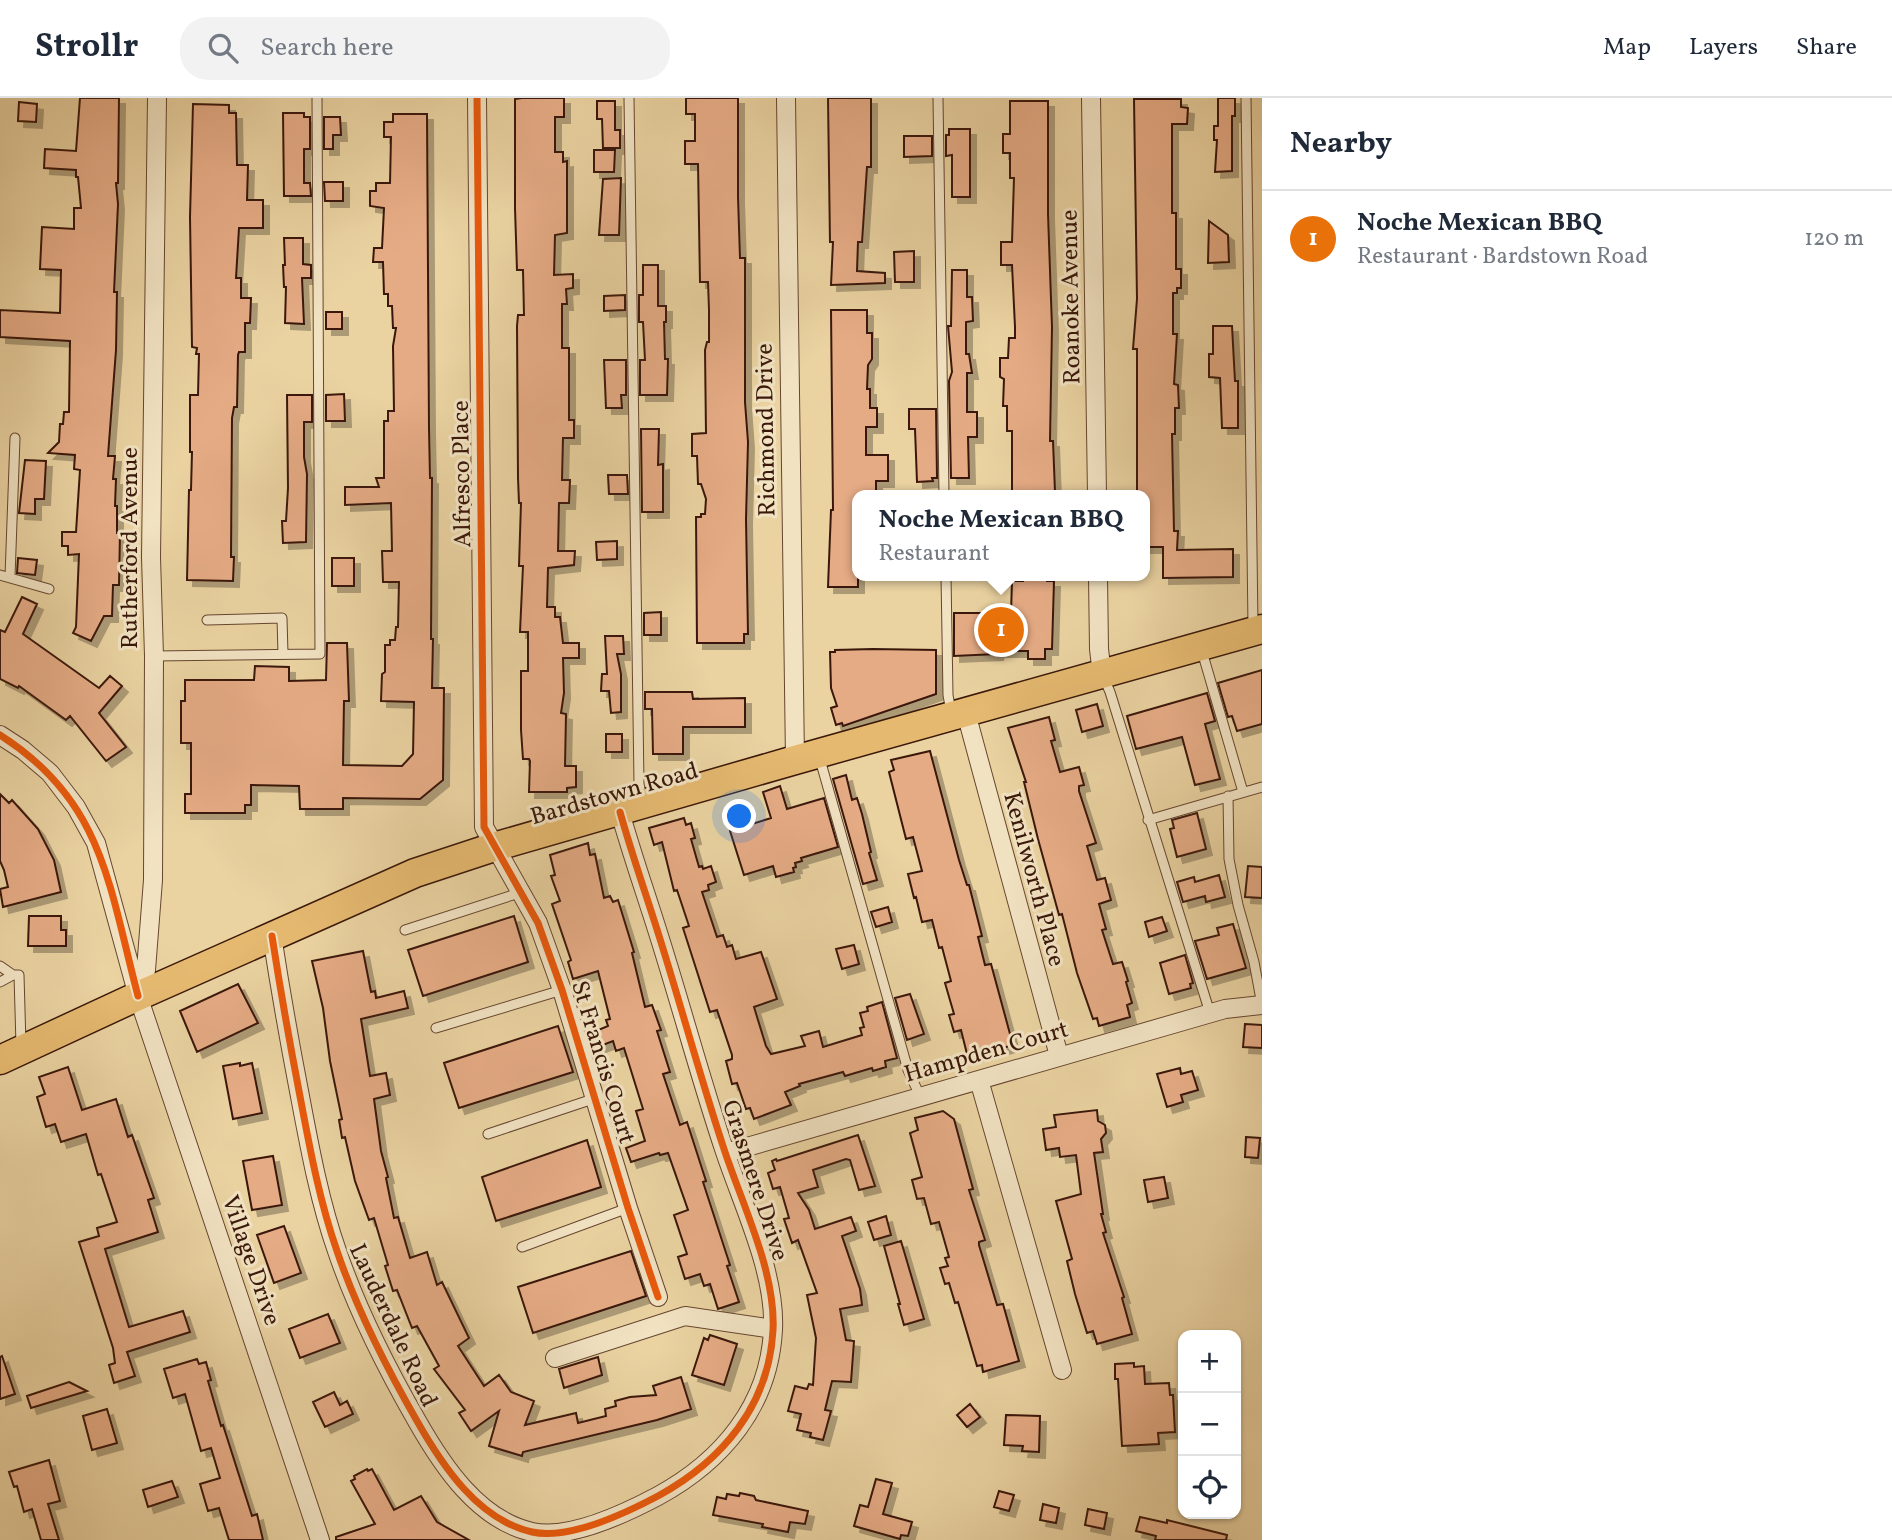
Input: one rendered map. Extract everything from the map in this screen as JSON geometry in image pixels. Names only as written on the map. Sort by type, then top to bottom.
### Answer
[{"type":"main road","name":"Bardstown Road","points":[[10,1055],[415,873],[494,847],[1257,630]]},
{"type":"street","name":"Rutherford Avenue","points":[[138,996],[146,970],[153,880],[154,656],[151,558],[157,98]]},
{"type":"street","name":"Alfresco Place","points":[[477,98],[484,827],[494,847]]},
{"type":"street","name":"Richmond Drive","points":[[786,98],[807,757]]},
{"type":"street","name":"Roanoke Avenue","points":[[1091,98],[1097,490]]},
{"type":"street","points":[[1098,581],[1102,675]]},
{"type":"street","name":"Kenilworth Place","points":[[959,715],[1059,1056]]},
{"type":"street","name":"Village Drive","points":[[0,735],[50,773],[88,827],[103,860],[138,996],[320,1540]]},
{"type":"street","name":"Grasmere Drive","points":[[548,1538],[617,1516],[659,1496],[701,1469],[726,1446],[751,1410],[767,1370],[773,1329],[767,1275],[726,1153],[631,808]]},
{"type":"street","name":"St Francis Court","points":[[494,847],[538,923],[562,990],[658,1297]]},
{"type":"street","name":"Lauderdale Road","points":[[272,936],[312,1157],[336,1250],[364,1318],[396,1384],[439,1460],[473,1500],[516,1526],[548,1538],[578,1540]]},
{"type":"street","name":"Hampden Court","points":[[726,1153],[1209,1013],[1252,1004],[1262,1005]]},
{"type":"street","points":[[979,1080],[1062,1370]]},
{"type":"street","points":[[555,1358],[685,1316],[773,1329]]},
{"type":"lane","points":[[154,656],[320,654],[317,98]]},
{"type":"lane","points":[[629,98],[639,784],[631,808]]},
{"type":"lane","points":[[937,98],[944,490]]},
{"type":"lane","points":[[1247,98],[1257,630]]},
{"type":"lane","points":[[15,438],[5,576],[49,589]]},
{"type":"lane","points":[[946,581],[947,695],[959,715]]},
{"type":"lane","points":[[208,620],[282,618],[283,654]]},
{"type":"lane","points":[[1200,646],[1208,665],[1243,792]]},
{"type":"lane","points":[[1102,675],[1110,692],[1209,1013]]},
{"type":"lane","points":[[807,757],[908,1070],[920,1096]]},
{"type":"lane","points":[[1149,821],[1262,786]]},
{"type":"lane","points":[[1228,796],[1229,859],[1262,1005]]},
{"type":"lane","points":[[405,930],[519,893]]},
{"type":"lane","points":[[0,974],[19,975],[10,1055]]},
{"type":"lane","points":[[436,1028],[562,990]]},
{"type":"lane","points":[[488,1134],[596,1098]]},
{"type":"lane","points":[[522,1247],[628,1208]]},
{"type":"building","points":[[80,98],[119,98],[114,292],[117,292],[116,350],[108,456],[115,456],[113,479],[116,479],[117,533],[120,533],[119,585],[113,585],[112,616],[104,616],[91,641],[73,633],[76,627],[79,554],[68,555],[68,546],[62,546],[62,532],[76,532],[80,470],[74,469],[75,455],[48,453],[59,442],[64,412],[69,412],[70,341],[0,337],[0,310],[60,313],[61,270],[40,269],[42,227],[74,229],[74,208],[81,208],[76,170],[44,168],[45,149],[76,151]]},
{"type":"building","points":[[564,98],[564,117],[555,117],[555,152],[563,152],[563,162],[567,161],[567,233],[555,235],[554,275],[573,274],[573,288],[566,289],[567,304],[562,304],[562,348],[569,348],[569,420],[574,420],[574,438],[563,438],[562,480],[570,480],[569,503],[559,503],[558,551],[575,551],[574,565],[548,568],[547,607],[555,607],[555,617],[560,617],[563,643],[579,643],[579,658],[563,658],[564,693],[561,713],[566,714],[565,766],[576,766],[576,787],[567,788],[567,792],[529,792],[530,761],[523,759],[521,730],[521,671],[528,671],[528,632],[520,632],[523,566],[519,566],[521,503],[518,478],[517,326],[518,315],[524,315],[523,270],[517,270],[515,99]]},
{"type":"building","points":[[686,98],[738,98],[738,197],[740,258],[745,258],[745,402],[748,442],[748,634],[744,634],[744,643],[697,643],[696,517],[705,514],[706,499],[701,484],[698,484],[697,456],[692,456],[692,434],[706,433],[705,350],[709,342],[709,310],[708,282],[700,282],[698,164],[685,164],[685,141],[695,141],[695,114],[686,114]]},
{"type":"building","points":[[828,98],[871,98],[871,167],[867,167],[862,242],[858,242],[857,271],[885,273],[885,283],[831,285],[833,242],[830,242]]},
{"type":"building","points":[[1218,98],[1235,98],[1235,116],[1232,116],[1232,171],[1215,172],[1217,140],[1214,140],[1214,126],[1218,126]]},
{"type":"building","points":[[1134,99],[1181,99],[1181,107],[1188,108],[1187,124],[1172,124],[1172,213],[1176,213],[1176,269],[1181,269],[1181,288],[1177,288],[1177,293],[1173,293],[1173,334],[1177,334],[1174,384],[1178,385],[1179,408],[1175,408],[1175,434],[1172,434],[1174,531],[1178,531],[1177,550],[1233,549],[1233,577],[1163,578],[1163,547],[1150,547],[1150,490],[1137,490],[1137,349],[1133,349],[1137,299]]},
{"type":"building","points":[[597,101],[615,101],[615,130],[620,130],[620,148],[603,148],[602,119],[597,119]]},
{"type":"building","points":[[1010,101],[1048,101],[1052,327],[1050,441],[1053,441],[1055,490],[1012,490],[1012,431],[1007,431],[1007,406],[1003,406],[1004,379],[1000,377],[1000,358],[1008,358],[1009,338],[1015,338],[1012,265],[1001,265],[1001,242],[1012,242],[1014,178],[1010,178],[1010,153],[1003,153],[1003,134],[1010,134]]},
{"type":"building","points":[[19,102],[37,104],[36,122],[18,121]]},
{"type":"building","points":[[193,104],[229,105],[229,113],[236,113],[237,165],[248,165],[247,200],[263,200],[263,228],[239,228],[236,278],[241,278],[241,298],[251,298],[250,323],[245,323],[245,352],[239,352],[238,355],[237,407],[234,407],[232,418],[233,581],[187,580],[192,452],[190,395],[198,395],[199,354],[196,354],[197,348],[192,347],[190,217]]},
{"type":"building","points":[[283,113],[304,113],[304,117],[310,117],[310,149],[304,149],[304,183],[310,183],[311,196],[284,196]]},
{"type":"building","points":[[393,114],[427,114],[432,688],[444,688],[443,780],[420,799],[343,798],[343,809],[300,809],[299,786],[251,785],[251,805],[245,805],[245,813],[185,813],[185,794],[191,794],[191,743],[181,743],[181,701],[185,701],[185,680],[254,680],[255,666],[289,667],[289,681],[326,680],[327,643],[347,643],[349,701],[344,701],[343,765],[402,766],[413,754],[414,702],[381,701],[385,645],[390,645],[390,640],[395,640],[398,627],[399,582],[383,582],[382,551],[392,551],[391,503],[345,505],[345,487],[379,487],[376,478],[384,478],[384,421],[388,421],[388,411],[394,411],[393,346],[396,328],[393,328],[392,306],[388,306],[388,294],[384,294],[383,262],[373,262],[374,248],[382,248],[384,208],[370,206],[370,191],[376,191],[376,183],[390,183],[391,137],[384,137],[384,122],[393,122]]},
{"type":"building","points":[[324,117],[340,117],[341,135],[333,135],[333,149],[324,149]]},
{"type":"building","points":[[949,129],[970,129],[970,197],[952,197],[952,155],[946,156],[946,135],[949,135]]},
{"type":"building","points":[[904,136],[932,136],[932,156],[904,157]]},
{"type":"building","points":[[594,150],[615,150],[614,172],[594,172]]},
{"type":"building","points":[[621,178],[619,235],[599,235],[603,179]]},
{"type":"building","points":[[324,182],[343,182],[343,201],[325,201]]},
{"type":"building","points":[[1209,221],[1228,235],[1229,262],[1208,263]]},
{"type":"building","points":[[284,238],[303,238],[303,264],[311,265],[311,278],[302,278],[304,324],[285,323]]},
{"type":"building","points":[[914,251],[914,282],[895,282],[894,252]]},
{"type":"building","points":[[643,265],[658,265],[658,306],[666,306],[664,322],[665,359],[668,359],[667,395],[640,395],[640,360],[645,360],[643,322],[639,322],[639,295],[643,295]]},
{"type":"building","points":[[952,270],[967,270],[967,297],[972,297],[973,321],[966,322],[966,354],[969,354],[972,373],[967,373],[967,412],[977,412],[977,437],[968,437],[969,478],[951,478],[949,381],[952,372],[948,326],[951,326]]},
{"type":"building","points":[[625,295],[625,310],[604,311],[604,296]]},
{"type":"building","points":[[831,310],[867,310],[867,333],[872,333],[872,359],[868,365],[867,389],[870,389],[870,408],[877,408],[877,427],[866,427],[866,455],[888,455],[888,481],[876,481],[876,490],[852,490],[852,581],[858,581],[858,587],[828,587],[833,510]]},
{"type":"building","points":[[326,312],[342,312],[342,329],[326,329]]},
{"type":"building","points":[[1213,326],[1232,326],[1235,381],[1238,381],[1238,428],[1222,428],[1220,378],[1209,377],[1209,354],[1213,354]]},
{"type":"building","points":[[604,360],[626,360],[626,395],[621,395],[622,408],[606,408]]},
{"type":"building","points":[[344,394],[345,421],[326,421],[326,395]]},
{"type":"building","points":[[287,395],[312,395],[312,422],[304,422],[307,474],[306,542],[283,543],[282,521],[286,521],[288,488]]},
{"type":"building","points":[[909,409],[936,409],[937,478],[932,478],[933,481],[917,482],[915,429],[909,429]]},
{"type":"building","points":[[641,429],[659,429],[658,465],[663,464],[663,512],[642,512]]},
{"type":"building","points":[[25,460],[46,461],[44,499],[35,499],[35,514],[19,513]]},
{"type":"building","points":[[608,475],[627,475],[628,494],[609,494]]},
{"type":"building","points":[[617,541],[617,559],[597,560],[596,542]]},
{"type":"building","points":[[18,558],[37,560],[35,575],[17,573]]},
{"type":"building","points":[[332,558],[354,558],[354,586],[332,586]]},
{"type":"building","points":[[1012,581],[1054,581],[1052,649],[1045,649],[1045,659],[1028,659],[1028,651],[954,656],[954,613],[1011,613]]},
{"type":"building","points":[[22,597],[37,604],[23,634],[99,688],[110,676],[122,686],[99,713],[126,747],[106,761],[70,716],[66,720],[19,686],[18,688],[0,679],[0,630],[5,632]]},
{"type":"building","points":[[661,612],[661,635],[644,635],[644,613]]},
{"type":"building","points":[[605,636],[623,636],[624,654],[617,654],[621,674],[621,712],[611,713],[609,691],[601,691],[602,674],[607,674]]},
{"type":"building","points":[[873,649],[936,650],[936,694],[843,726],[842,723],[836,725],[831,708],[837,706],[831,688],[830,652]]},
{"type":"building","points":[[1262,670],[1262,724],[1237,731],[1232,716],[1228,717],[1218,683]]},
{"type":"building","points":[[645,692],[692,692],[693,699],[745,698],[745,727],[683,727],[683,754],[653,754],[652,709],[645,709]]},
{"type":"building","points":[[1207,693],[1215,721],[1205,724],[1220,779],[1195,785],[1182,737],[1136,749],[1127,716]]},
{"type":"building","points":[[1097,704],[1103,726],[1082,732],[1076,710]]},
{"type":"building","points":[[1049,717],[1055,740],[1051,741],[1060,772],[1079,767],[1084,785],[1079,786],[1079,791],[1096,843],[1087,846],[1097,880],[1105,878],[1111,900],[1099,904],[1106,929],[1102,930],[1113,964],[1122,962],[1132,1003],[1127,1005],[1130,1017],[1099,1026],[1097,1018],[1093,1019],[1077,973],[1062,914],[1059,915],[1026,782],[1008,728]]},
{"type":"building","points":[[606,734],[622,734],[622,752],[606,752]]},
{"type":"building","points":[[930,751],[959,860],[969,885],[982,936],[978,937],[985,965],[991,964],[1013,1045],[968,1058],[961,1030],[954,1032],[949,1015],[954,1014],[945,983],[951,981],[942,947],[939,948],[932,920],[922,922],[916,897],[914,898],[908,874],[922,871],[913,837],[906,839],[889,772],[894,770],[891,760]]},
{"type":"building","points":[[846,775],[852,800],[857,798],[862,814],[877,880],[863,884],[833,779]]},
{"type":"building","points":[[780,786],[787,809],[824,798],[838,847],[801,858],[802,861],[795,863],[794,872],[776,877],[773,866],[744,875],[730,831],[771,818],[763,792]]},
{"type":"building","points":[[0,794],[9,803],[12,800],[38,829],[54,860],[61,892],[3,907],[0,889],[8,887],[0,861]]},
{"type":"building","points":[[1197,813],[1206,849],[1177,857],[1170,829],[1174,828],[1172,820]]},
{"type":"building","points":[[684,818],[686,825],[691,823],[695,838],[691,839],[699,867],[702,866],[703,869],[711,866],[716,882],[708,885],[709,890],[702,892],[717,937],[723,935],[727,947],[732,945],[736,959],[761,952],[777,999],[754,1007],[771,1054],[805,1046],[801,1036],[819,1031],[823,1047],[862,1035],[860,1028],[864,1027],[860,1013],[868,1011],[867,1007],[882,1002],[897,1058],[885,1061],[886,1067],[873,1071],[872,1068],[845,1076],[843,1072],[799,1084],[800,1086],[785,1092],[791,1105],[754,1119],[750,1108],[746,1109],[737,1083],[732,1084],[726,1061],[732,1059],[732,1055],[717,1010],[710,1012],[683,928],[689,926],[677,890],[674,891],[662,842],[654,845],[649,828]]},
{"type":"building","points":[[588,843],[590,855],[595,854],[604,898],[610,896],[613,902],[618,900],[634,952],[632,953],[645,1007],[652,1005],[661,1030],[657,1031],[670,1072],[663,1074],[680,1125],[687,1122],[730,1265],[727,1266],[739,1302],[718,1309],[710,1284],[704,1286],[700,1274],[685,1279],[678,1257],[687,1254],[674,1215],[688,1210],[668,1153],[659,1153],[631,1162],[626,1148],[645,1141],[636,1111],[643,1109],[624,1048],[616,1051],[613,1041],[595,1048],[589,1034],[608,1026],[606,1020],[610,1019],[598,971],[573,979],[568,962],[571,960],[552,904],[560,901],[551,876],[555,875],[550,855]]},
{"type":"building","points":[[1248,866],[1262,867],[1262,898],[1245,897]]},
{"type":"building","points":[[1219,875],[1225,897],[1206,902],[1205,896],[1183,902],[1177,882],[1194,877],[1195,882]]},
{"type":"building","points":[[888,907],[892,922],[876,927],[871,912]]},
{"type":"building","points":[[29,916],[61,916],[61,930],[66,930],[66,946],[28,946]]},
{"type":"building","points":[[514,916],[528,962],[423,996],[408,950]]},
{"type":"building","points":[[1162,917],[1167,931],[1149,937],[1145,922]]},
{"type":"building","points":[[1233,924],[1246,968],[1207,979],[1195,941],[1219,935],[1217,928]]},
{"type":"building","points":[[854,945],[859,964],[842,969],[836,949]]},
{"type":"building","points":[[363,951],[371,992],[375,991],[376,998],[404,991],[408,1008],[361,1019],[370,1076],[386,1073],[390,1095],[374,1099],[394,1218],[398,1217],[410,1258],[427,1252],[437,1285],[442,1282],[469,1338],[458,1346],[484,1386],[499,1375],[511,1392],[534,1401],[525,1425],[576,1413],[578,1423],[606,1416],[605,1409],[616,1406],[615,1401],[656,1395],[653,1386],[681,1377],[691,1409],[657,1420],[523,1452],[522,1456],[489,1446],[499,1411],[471,1431],[459,1413],[465,1410],[434,1369],[439,1366],[417,1326],[412,1328],[397,1290],[393,1291],[374,1218],[369,1220],[355,1181],[345,1137],[342,1138],[339,1120],[342,1119],[312,961]]},
{"type":"building","points":[[1185,955],[1193,983],[1190,984],[1191,988],[1169,994],[1160,963]]},
{"type":"building","points":[[238,984],[258,1023],[197,1052],[180,1011]]},
{"type":"building","points":[[910,994],[924,1034],[907,1040],[895,998]]},
{"type":"building","points":[[1245,1024],[1262,1025],[1262,1048],[1243,1047]]},
{"type":"building","points":[[558,1026],[573,1072],[459,1108],[444,1063]]},
{"type":"building","points":[[240,1063],[240,1066],[252,1063],[262,1113],[233,1119],[223,1066]]},
{"type":"building","points":[[68,1067],[82,1110],[116,1099],[128,1137],[132,1135],[154,1198],[148,1200],[158,1232],[105,1249],[129,1327],[183,1311],[190,1332],[127,1352],[135,1376],[114,1383],[109,1365],[115,1363],[113,1348],[79,1242],[99,1236],[97,1228],[117,1222],[101,1174],[98,1175],[86,1134],[61,1142],[55,1124],[46,1127],[37,1097],[45,1094],[39,1077]]},
{"type":"building","points":[[1180,1068],[1181,1074],[1192,1071],[1198,1090],[1181,1095],[1183,1102],[1167,1107],[1157,1074]]},
{"type":"building","points":[[1097,1110],[1098,1121],[1105,1125],[1106,1133],[1101,1139],[1103,1152],[1094,1153],[1101,1214],[1106,1232],[1103,1233],[1124,1297],[1122,1298],[1132,1334],[1097,1344],[1093,1331],[1087,1333],[1075,1294],[1067,1261],[1072,1259],[1056,1201],[1081,1194],[1076,1155],[1060,1157],[1059,1148],[1046,1150],[1043,1129],[1056,1127],[1054,1115]]},
{"type":"building","points":[[943,1111],[954,1119],[973,1189],[969,1190],[985,1240],[979,1242],[979,1245],[997,1305],[1003,1304],[1019,1361],[983,1372],[982,1365],[977,1366],[958,1302],[955,1303],[949,1283],[945,1284],[940,1268],[948,1266],[945,1258],[949,1257],[939,1222],[931,1224],[924,1198],[917,1199],[912,1180],[922,1177],[910,1133],[918,1130],[915,1118]]},
{"type":"building","points":[[858,1135],[875,1186],[859,1190],[850,1160],[846,1159],[813,1170],[818,1187],[798,1193],[809,1210],[815,1229],[851,1217],[856,1231],[842,1236],[860,1289],[862,1305],[840,1309],[846,1340],[854,1341],[851,1382],[832,1381],[825,1410],[831,1411],[823,1440],[810,1437],[811,1433],[797,1430],[801,1414],[788,1411],[795,1386],[807,1389],[809,1384],[813,1385],[816,1338],[807,1295],[817,1293],[798,1240],[792,1243],[784,1219],[789,1218],[780,1187],[773,1189],[768,1173],[775,1170],[772,1161],[776,1159],[777,1161]]},
{"type":"building","points":[[1246,1137],[1260,1138],[1258,1158],[1245,1157]]},
{"type":"building","points":[[587,1140],[601,1187],[496,1221],[482,1177]]},
{"type":"building","points":[[273,1156],[282,1205],[252,1210],[243,1161]]},
{"type":"building","points":[[1164,1177],[1168,1198],[1148,1202],[1144,1180]]},
{"type":"building","points":[[886,1216],[891,1235],[874,1240],[868,1222]]},
{"type":"building","points":[[284,1226],[301,1273],[274,1283],[257,1235]]},
{"type":"building","points":[[901,1241],[924,1319],[904,1325],[884,1246]]},
{"type":"building","points":[[631,1251],[646,1296],[533,1333],[518,1287]]},
{"type":"building","points":[[328,1314],[340,1343],[300,1358],[289,1329]]},
{"type":"building","points":[[710,1335],[737,1344],[724,1385],[692,1375],[704,1338],[708,1340]]},
{"type":"building","points":[[2,1356],[15,1394],[0,1399],[0,1357]]},
{"type":"building","points":[[598,1357],[602,1375],[564,1388],[559,1369]]},
{"type":"building","points":[[197,1359],[199,1364],[206,1362],[211,1380],[208,1381],[221,1426],[223,1425],[252,1516],[257,1514],[263,1540],[229,1540],[219,1508],[208,1511],[200,1484],[220,1478],[211,1448],[201,1451],[185,1394],[173,1398],[164,1369]]},
{"type":"building","points":[[1134,1363],[1134,1367],[1144,1366],[1145,1384],[1169,1383],[1170,1395],[1173,1395],[1175,1432],[1158,1433],[1159,1444],[1122,1446],[1115,1364]]},
{"type":"building","points":[[69,1382],[87,1391],[31,1408],[27,1396]]},
{"type":"building","points":[[334,1392],[340,1405],[347,1401],[353,1414],[325,1427],[313,1402]]},
{"type":"building","points":[[970,1404],[980,1417],[967,1427],[957,1415]]},
{"type":"building","points":[[107,1409],[117,1443],[92,1450],[83,1416]]},
{"type":"building","points":[[1006,1415],[1040,1416],[1039,1452],[1022,1451],[1023,1446],[1004,1445]]},
{"type":"building","points":[[49,1460],[60,1501],[48,1504],[59,1540],[41,1540],[32,1509],[24,1512],[17,1486],[14,1487],[9,1472]]},
{"type":"building","points":[[372,1469],[394,1510],[421,1496],[437,1522],[469,1540],[336,1540],[336,1537],[375,1524],[351,1481],[355,1479],[354,1476]]},
{"type":"building","points":[[876,1479],[892,1483],[883,1514],[912,1522],[908,1536],[901,1535],[900,1539],[854,1526],[860,1505],[868,1507]]},
{"type":"building","points":[[172,1481],[178,1497],[148,1507],[143,1490]]},
{"type":"building","points":[[999,1491],[1014,1495],[1009,1511],[994,1507]]},
{"type":"building","points":[[740,1493],[754,1496],[756,1500],[808,1511],[805,1524],[790,1522],[788,1532],[762,1527],[763,1524],[713,1515],[717,1497],[726,1499],[727,1494],[739,1496]]},
{"type":"building","points":[[1043,1504],[1059,1508],[1056,1523],[1040,1520]]},
{"type":"building","points":[[1088,1509],[1107,1513],[1104,1529],[1085,1525]]},
{"type":"building","points":[[1140,1517],[1167,1523],[1167,1520],[1227,1535],[1226,1540],[1155,1540],[1156,1536],[1136,1531]]},
{"type":"cycle path","points":[[477,98],[484,827],[538,923],[562,990],[658,1297]]},
{"type":"cycle path","points":[[0,735],[35,761],[61,788],[82,818],[109,883],[138,996]]},
{"type":"cycle path","points":[[272,936],[288,1033],[325,1212],[354,1295],[405,1401],[450,1472],[478,1503],[495,1516],[532,1532],[563,1532],[597,1523],[658,1496],[681,1482],[721,1448],[752,1407],[770,1358],[773,1330],[764,1262],[731,1170],[620,812]]},
{"type":"place","name":"Noche Mexican BBQ","points":[[1001,630]]}]
